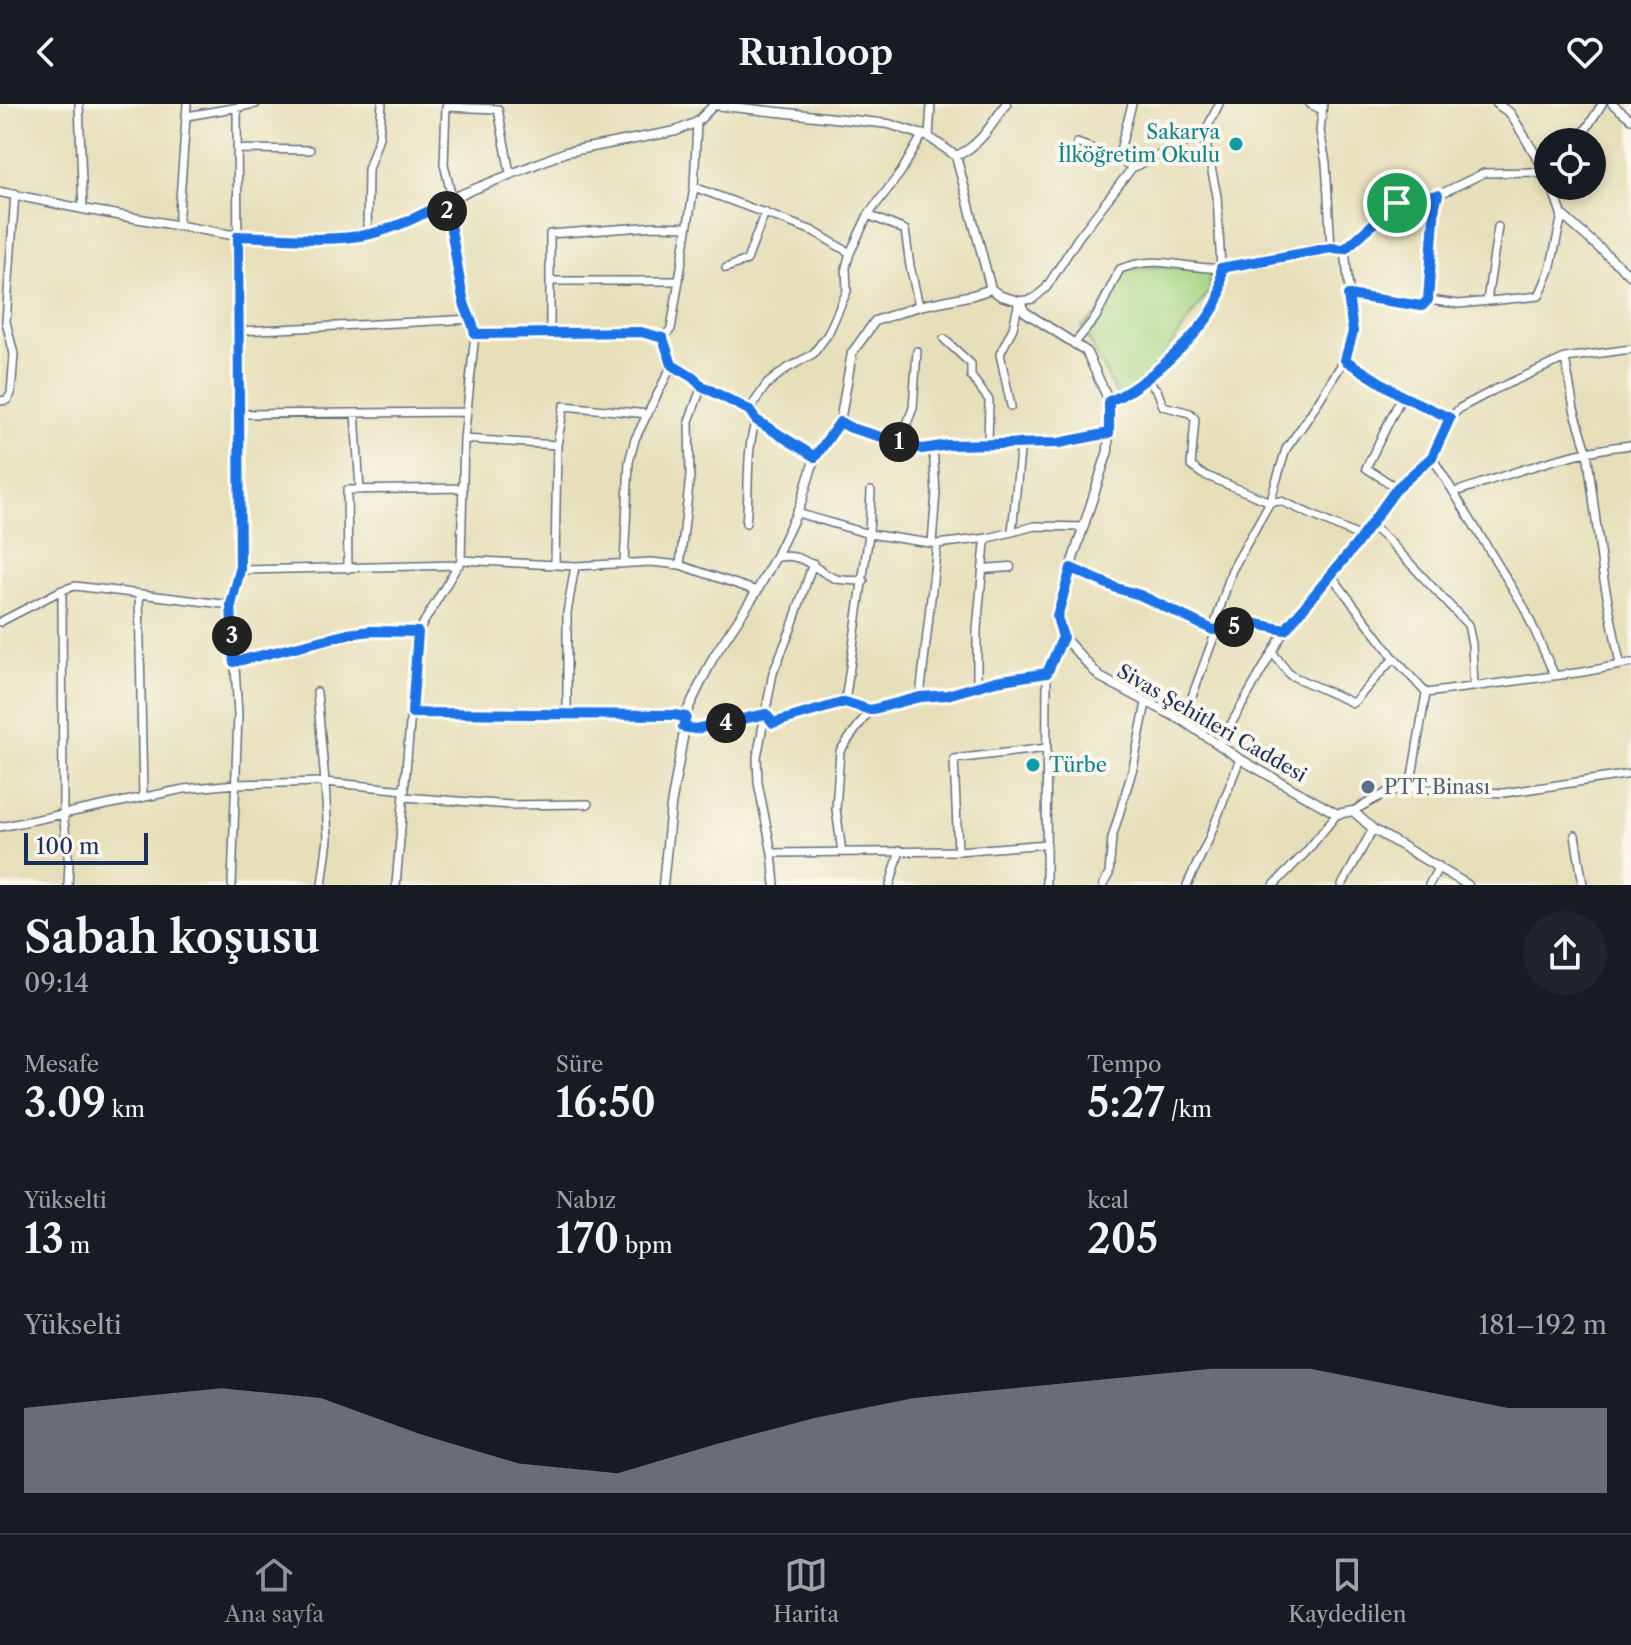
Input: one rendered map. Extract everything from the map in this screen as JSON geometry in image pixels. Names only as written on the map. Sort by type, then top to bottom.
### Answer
[{"type":"street","points":[[79,104],[83,209]]},
{"type":"street","points":[[178,226],[187,104]]},
{"type":"street","points":[[187,116],[256,104]]},
{"type":"street","points":[[367,234],[368,169],[379,137],[382,104]]},
{"type":"street","points":[[0,192],[238,236],[319,238],[367,234],[401,225],[510,173],[566,152],[676,131],[697,122],[714,104],[889,124],[926,136],[956,156],[991,289],[1001,296],[1019,301],[1033,299],[1046,288],[1078,238],[1132,168],[1204,134],[1219,104]]},
{"type":"street","points":[[798,115],[799,104]]},
{"type":"street","points":[[749,410],[767,384],[813,354],[828,334],[847,291],[846,267],[850,253],[868,215],[926,136],[931,104]]},
{"type":"street","points":[[956,156],[982,138],[1006,104]]},
{"type":"street","points":[[1118,158],[1132,104]]},
{"type":"street","points":[[1310,104],[1323,107],[1320,131],[1326,163],[1331,248]]},
{"type":"street","points":[[1497,104],[1510,113],[1534,153]]},
{"type":"street","points":[[1612,104],[1631,119]]},
{"type":"street","points":[[396,885],[418,632],[460,563],[464,439],[475,334],[473,319],[463,303],[444,164],[446,106],[498,109],[510,173]]},
{"type":"street","points":[[1587,128],[1600,106]]},
{"type":"street","points":[[232,885],[238,714],[231,605],[240,570],[237,108]]},
{"type":"street","points":[[663,338],[671,329],[694,187],[697,122]]},
{"type":"street","points":[[1109,401],[1125,396],[1188,343],[1219,298],[1221,268],[1217,196],[1204,134]]},
{"type":"street","points":[[1077,143],[1118,158],[1132,168]]},
{"type":"street","points":[[237,149],[310,150]]},
{"type":"street","points":[[1074,344],[1096,317],[1120,269],[1137,263],[1170,261],[1221,268],[1331,248],[1345,249],[1397,203],[1438,195],[1484,173],[1534,172]]},
{"type":"street","points":[[694,187],[813,231],[850,253]]},
{"type":"street","points":[[0,401],[7,400],[11,394],[14,354],[3,322],[15,193]]},
{"type":"street","points":[[1348,295],[1422,306],[1428,300],[1438,195]]},
{"type":"street","points":[[1557,200],[1562,215],[1631,276]]},
{"type":"street","points":[[726,268],[747,260],[765,212]]},
{"type":"street","points":[[868,215],[905,230],[919,306]]},
{"type":"street","points":[[1428,300],[1459,304],[1539,296],[1550,270],[1562,215]]},
{"type":"street","points":[[550,334],[550,234],[656,226],[687,227]]},
{"type":"street","points":[[1487,301],[1498,227]]},
{"type":"street","points":[[1183,721],[1200,682],[1232,570],[1270,502],[1286,449],[1345,360],[1353,332],[1345,249]]},
{"type":"street","points":[[551,281],[679,281]]},
{"type":"street","points":[[663,885],[671,806],[686,717],[714,656],[775,558],[797,513],[815,457],[840,422],[852,353],[875,321],[919,306],[991,289]]},
{"type":"street","points":[[1019,301],[1025,312],[1086,351],[1109,401],[1108,451],[1057,617],[1063,637],[1047,673],[1046,885]]},
{"type":"street","points":[[1011,406],[1000,354],[1013,328],[1019,301]]},
{"type":"street","points":[[239,331],[473,319]]},
{"type":"street","points":[[475,334],[641,332],[663,338]]},
{"type":"street","points":[[663,338],[672,365],[702,386],[749,410],[756,420],[815,457]]},
{"type":"street","points":[[944,339],[971,364],[971,376],[989,400],[988,445]]},
{"type":"street","points":[[1219,745],[1285,630],[1397,488],[1432,457],[1450,418],[1460,408],[1565,358],[1631,349]]},
{"type":"street","points":[[900,442],[913,408],[917,351]]},
{"type":"street","points":[[1565,358],[1574,409],[1587,451],[1603,575],[1620,664]]},
{"type":"street","points":[[1345,360],[1402,396],[1450,418]]},
{"type":"street","points":[[624,564],[629,462],[635,439],[672,365]]},
{"type":"street","points":[[1144,378],[1157,390],[1163,406],[1190,413],[1195,419],[1191,466],[1202,474],[1270,502],[1281,501],[1361,537]]},
{"type":"street","points":[[680,565],[690,476],[689,421],[702,386]]},
{"type":"street","points":[[1397,488],[1366,468],[1402,396]]},
{"type":"street","points":[[555,565],[557,445],[564,406],[648,414]]},
{"type":"street","points":[[240,414],[467,412]]},
{"type":"street","points":[[355,413],[360,490]]},
{"type":"street","points":[[746,523],[749,440],[756,420]]},
{"type":"street","points":[[840,422],[922,449],[1021,442],[1059,443],[1109,433]]},
{"type":"street","points":[[464,439],[557,445]]},
{"type":"street","points":[[1012,532],[1021,442]]},
{"type":"street","points":[[1455,492],[1587,451],[1631,445]]},
{"type":"street","points":[[920,697],[935,544],[933,447]]},
{"type":"street","points":[[1432,457],[1524,607],[1554,674]]},
{"type":"street","points":[[348,569],[347,490],[463,488]]},
{"type":"street","points":[[845,702],[864,581],[871,491]]},
{"type":"street","points":[[797,513],[869,534],[935,544],[988,538],[1035,526],[1084,527]]},
{"type":"street","points":[[1369,524],[1468,625],[1474,687]]},
{"type":"street","points":[[977,685],[977,629],[988,538]]},
{"type":"street","points":[[775,558],[785,556],[813,563],[836,579],[864,581]]},
{"type":"street","points":[[240,570],[348,569],[460,563],[575,566],[651,562],[680,565],[757,591]]},
{"type":"street","points":[[775,885],[757,757],[773,673],[813,563]]},
{"type":"street","points":[[567,713],[567,613],[575,566]]},
{"type":"street","points":[[983,569],[1010,567]]},
{"type":"street","points":[[1071,568],[1140,595],[1213,630],[1257,624],[1285,630]]},
{"type":"street","points":[[1331,575],[1394,658],[1426,693]]},
{"type":"street","points":[[0,622],[75,586],[231,605]]},
{"type":"street","points":[[62,590],[63,813],[69,864],[68,885]]},
{"type":"street","points":[[139,594],[143,797]]},
{"type":"street","points":[[234,662],[348,634],[418,632]]},
{"type":"street","name":"Sivas Şehitleri Caddesi","points":[[1063,637],[1100,677],[1183,721],[1240,759],[1337,814]]},
{"type":"street","points":[[1273,653],[1290,675],[1353,703],[1394,658]]},
{"type":"street","points":[[1426,693],[1631,663]]},
{"type":"street","points":[[766,714],[773,723],[845,702],[870,710],[920,697],[947,695],[977,685],[1047,673]]},
{"type":"street","points":[[317,692],[328,839],[322,885]]},
{"type":"street","points":[[1410,788],[1426,693]]},
{"type":"street","points":[[1103,885],[1109,874],[1112,838],[1133,768],[1146,703]]},
{"type":"street","points":[[842,852],[836,809],[840,751],[870,710]]},
{"type":"street","points":[[412,713],[686,717]]},
{"type":"street","points":[[683,727],[695,729],[766,714]]},
{"type":"street","points":[[958,851],[954,759],[1047,748]]},
{"type":"street","points":[[1187,885],[1240,759]]},
{"type":"street","points":[[1274,885],[1337,814],[1353,811],[1388,792],[1410,788],[1504,793],[1631,774]]},
{"type":"street","points":[[0,827],[184,789],[236,784],[325,782],[511,805],[588,804]]},
{"type":"street","points":[[1353,811],[1373,829],[1468,885]]},
{"type":"street","points":[[1342,885],[1373,829]]},
{"type":"street","points":[[1575,835],[1583,885]]},
{"type":"street","points":[[772,853],[958,851],[1047,844]]},
{"type":"street","points":[[890,885],[900,850]]},
{"type":"street","points":[[1429,885],[1439,866]]},
{"type":"green space","points":[[1131,269],[1210,269],[1210,290],[1166,353],[1144,378],[1118,398],[1082,327],[1098,314],[1122,274]]},
{"type":"place","name":"Sakarya İlköğretim Okulu","points":[[1236,144]]},
{"type":"place","name":"Türbe","points":[[1033,765]]},
{"type":"place","name":"PTT Binası","points":[[1368,787]]},
{"type":"route","points":[[1438,195],[1428,300],[1422,306],[1348,295],[1353,332],[1345,360],[1402,396],[1450,418],[1432,457],[1397,488],[1355,546],[1285,630],[1257,624],[1213,630],[1140,595],[1071,568],[1057,617],[1063,637],[1047,673],[996,681],[947,695],[920,697],[870,710],[845,702],[773,723],[766,714],[695,729],[683,727],[686,717],[674,715],[412,713],[418,632],[348,634],[234,662],[231,605],[240,570],[238,236],[319,238],[367,234],[401,225],[445,203],[453,231],[463,303],[473,319],[475,334],[605,331],[641,332],[663,338],[672,365],[702,386],[749,410],[756,420],[815,457],[840,422],[922,449],[948,445],[1059,443],[1109,433],[1109,401],[1125,396],[1188,343],[1219,298],[1221,268],[1331,248],[1345,249],[1397,203],[1438,195]]}]
